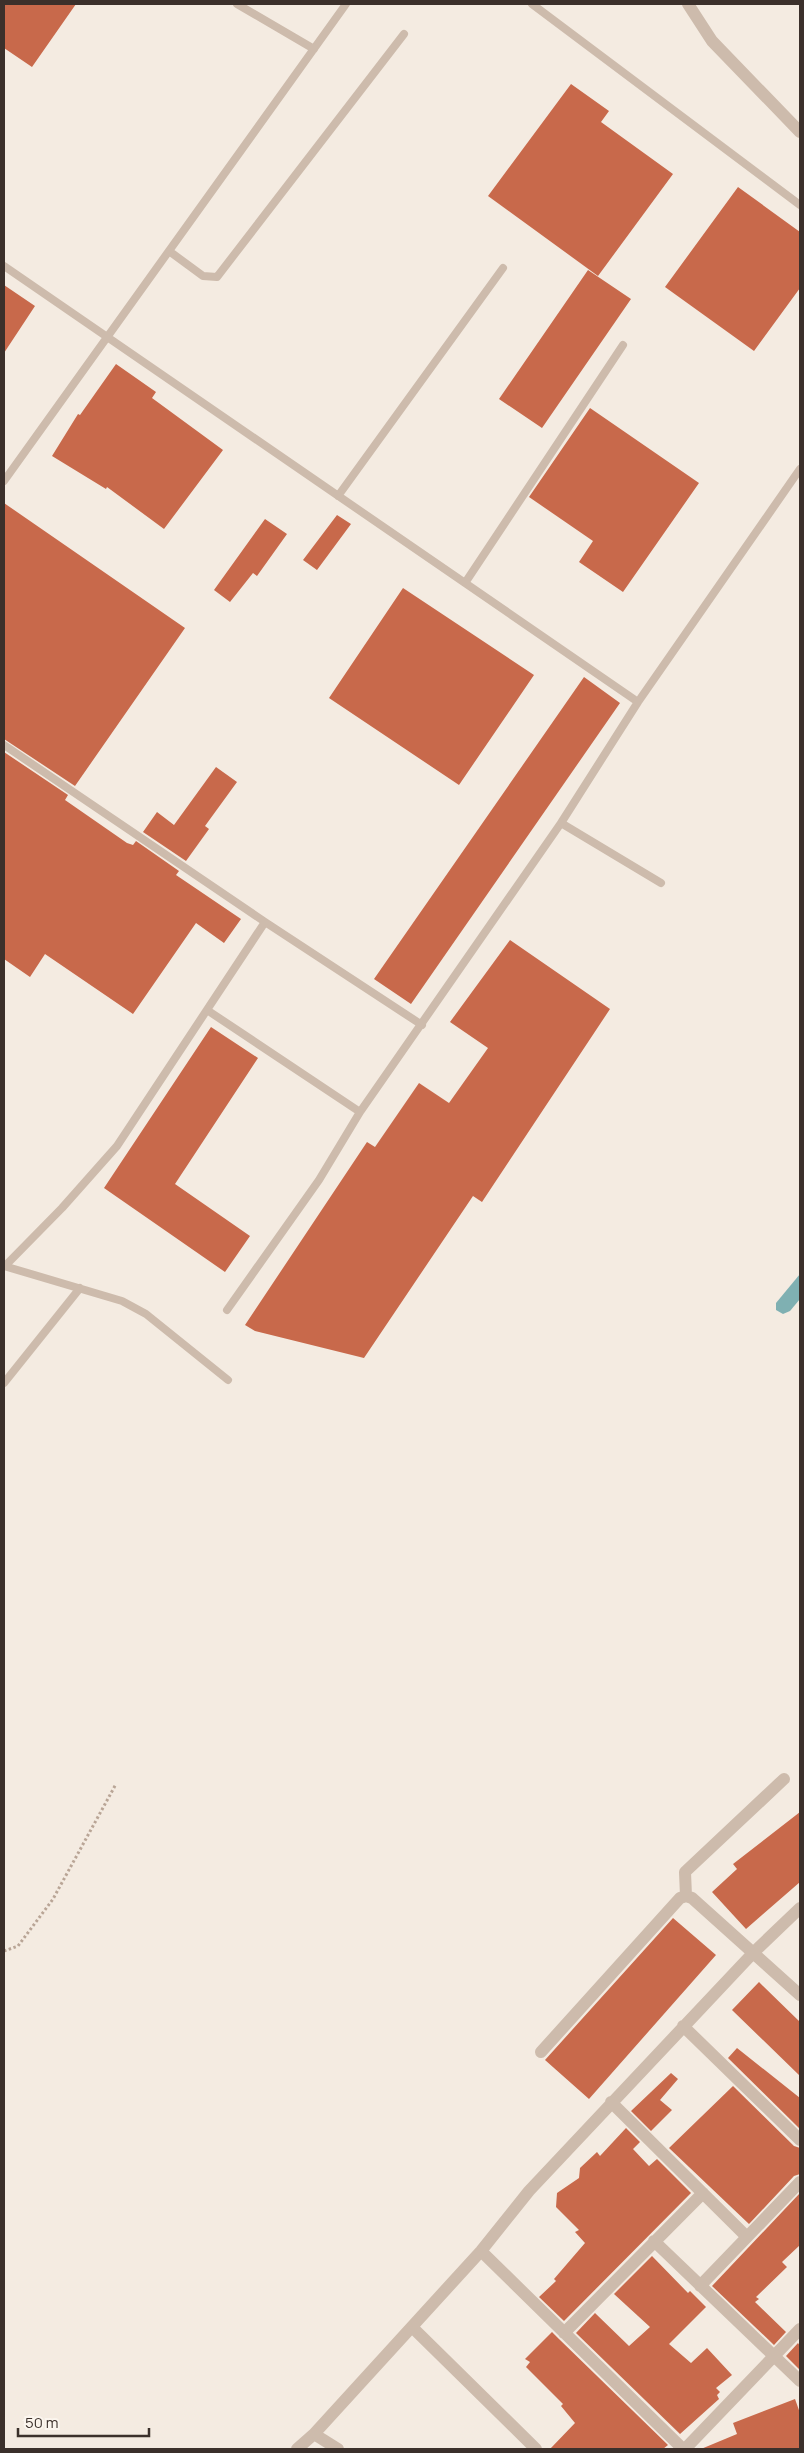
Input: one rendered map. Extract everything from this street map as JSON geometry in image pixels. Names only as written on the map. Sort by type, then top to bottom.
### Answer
[{"type":"street","points":[[688,4],[712,41],[800,132]]},
{"type":"street","points":[[686,1896],[685,1872],[784,1779]]},
{"type":"street","points":[[541,2052],[680,1898],[686,1896],[692,1898],[800,1995]]},
{"type":"street","points":[[297,2449],[314,2434],[481,2251],[529,2191],[611,2102],[754,1952],[800,1908]]},
{"type":"street","points":[[683,2026],[800,2140]]},
{"type":"street","points":[[611,2102],[747,2237]]},
{"type":"street","points":[[700,2286],[800,2182]]},
{"type":"street","points":[[564,2332],[703,2193]]},
{"type":"street","points":[[654,2241],[800,2381]]},
{"type":"street","points":[[481,2251],[684,2449],[800,2329]]},
{"type":"street","points":[[412,2326],[536,2449]]},
{"type":"street","points":[[314,2434],[338,2449]]},
{"type":"lane","points":[[237,4],[314,49]]},
{"type":"lane","points":[[4,481],[346,4]]},
{"type":"lane","points":[[532,4],[800,205]]},
{"type":"lane","points":[[169,251],[203,276],[218,277],[404,34]]},
{"type":"lane","points":[[4,266],[638,702]]},
{"type":"lane","points":[[338,496],[503,268]]},
{"type":"lane","points":[[465,583],[623,345]]},
{"type":"lane","points":[[227,1310],[319,1180],[360,1112],[561,823],[638,702],[800,469]]},
{"type":"lane","points":[[4,745],[265,922],[422,1025]]},
{"type":"lane","points":[[561,823],[662,884]]},
{"type":"lane","points":[[228,1380],[146,1314],[122,1302],[4,1266],[62,1208],[118,1146],[265,922]]},
{"type":"lane","points":[[207,1010],[360,1112]]},
{"type":"lane","points":[[4,1383],[80,1288]]},
{"type":"path","points":[[4,1951],[18,1946],[52,1899],[116,1784]]},
{"type":"water","points":[[800,1274],[800,1299],[790,1311],[783,1314],[776,1310],[776,1303]]},
{"type":"building","points":[[4,4],[76,4],[32,67],[4,48]]},
{"type":"building","points":[[571,84],[609,111],[601,122],[673,174],[598,276],[488,196]]},
{"type":"building","points":[[738,187],[800,232],[800,288],[754,351],[665,287]]},
{"type":"building","points":[[588,270],[631,299],[542,428],[499,399]]},
{"type":"building","points":[[4,285],[35,306],[4,353]]},
{"type":"building","points":[[116,364],[156,392],[152,398],[223,450],[164,529],[107,487],[106,489],[52,456],[78,414],[80,415]]},
{"type":"building","points":[[590,408],[699,483],[623,592],[579,562],[593,541],[529,497]]},
{"type":"building","points":[[4,503],[185,628],[75,786],[4,739]]},
{"type":"building","points":[[337,515],[351,524],[317,570],[303,560]]},
{"type":"building","points":[[265,519],[287,534],[257,576],[253,573],[230,602],[214,590]]},
{"type":"building","points":[[403,588],[534,675],[459,785],[329,698]]},
{"type":"building","points":[[584,677],[620,703],[411,1004],[374,979]]},
{"type":"building","points":[[4,752],[68,795],[65,800],[127,843],[133,845],[136,841],[179,871],[176,875],[241,919],[224,943],[196,923],[133,1014],[45,954],[30,977],[4,959]]},
{"type":"building","points":[[216,767],[237,782],[205,826],[209,829],[186,861],[143,832],[157,812],[174,825]]},
{"type":"building","points":[[510,940],[610,1009],[482,1202],[473,1196],[364,1358],[255,1331],[245,1325],[367,1142],[375,1147],[419,1083],[449,1103],[488,1048],[450,1022]]},
{"type":"building","points":[[211,1027],[258,1058],[175,1184],[250,1236],[225,1272],[104,1188]]},
{"type":"building","points":[[800,1812],[800,1882],[746,1929],[712,1892],[737,1869],[733,1864]]},
{"type":"building","points":[[673,1918],[716,1955],[589,2099],[545,2060]]},
{"type":"building","points":[[759,1982],[800,2022],[800,2076],[732,2010]]},
{"type":"building","points":[[737,2048],[800,2098],[800,2129],[728,2058]]},
{"type":"building","points":[[671,2073],[678,2079],[660,2100],[672,2110],[651,2131],[631,2111]]},
{"type":"building","points":[[733,2086],[794,2146],[800,2148],[800,2174],[794,2176],[749,2224],[669,2148]]},
{"type":"building","points":[[626,2128],[640,2142],[633,2149],[649,2166],[657,2159],[691,2193],[564,2321],[539,2297],[556,2281],[554,2279],[585,2243],[575,2232],[579,2230],[556,2207],[557,2193],[579,2178],[580,2168],[597,2152],[600,2156]]},
{"type":"building","points":[[800,2193],[800,2245],[782,2262],[787,2267],[756,2297],[759,2299],[755,2302],[786,2332],[774,2345],[712,2286]]},
{"type":"building","points":[[652,2256],[688,2293],[690,2291],[706,2307],[669,2344],[691,2363],[707,2348],[732,2375],[716,2388],[720,2392],[717,2395],[719,2399],[680,2434],[576,2333],[595,2313],[629,2346],[650,2327],[614,2294]]},
{"type":"building","points":[[552,2332],[668,2445],[663,2449],[550,2449],[575,2423],[561,2406],[563,2404],[526,2367],[530,2362],[525,2359]]},
{"type":"building","points":[[798,2343],[800,2346],[800,2370],[786,2356]]},
{"type":"building","points":[[795,2399],[800,2413],[800,2449],[701,2449],[737,2434],[733,2423]]}]
